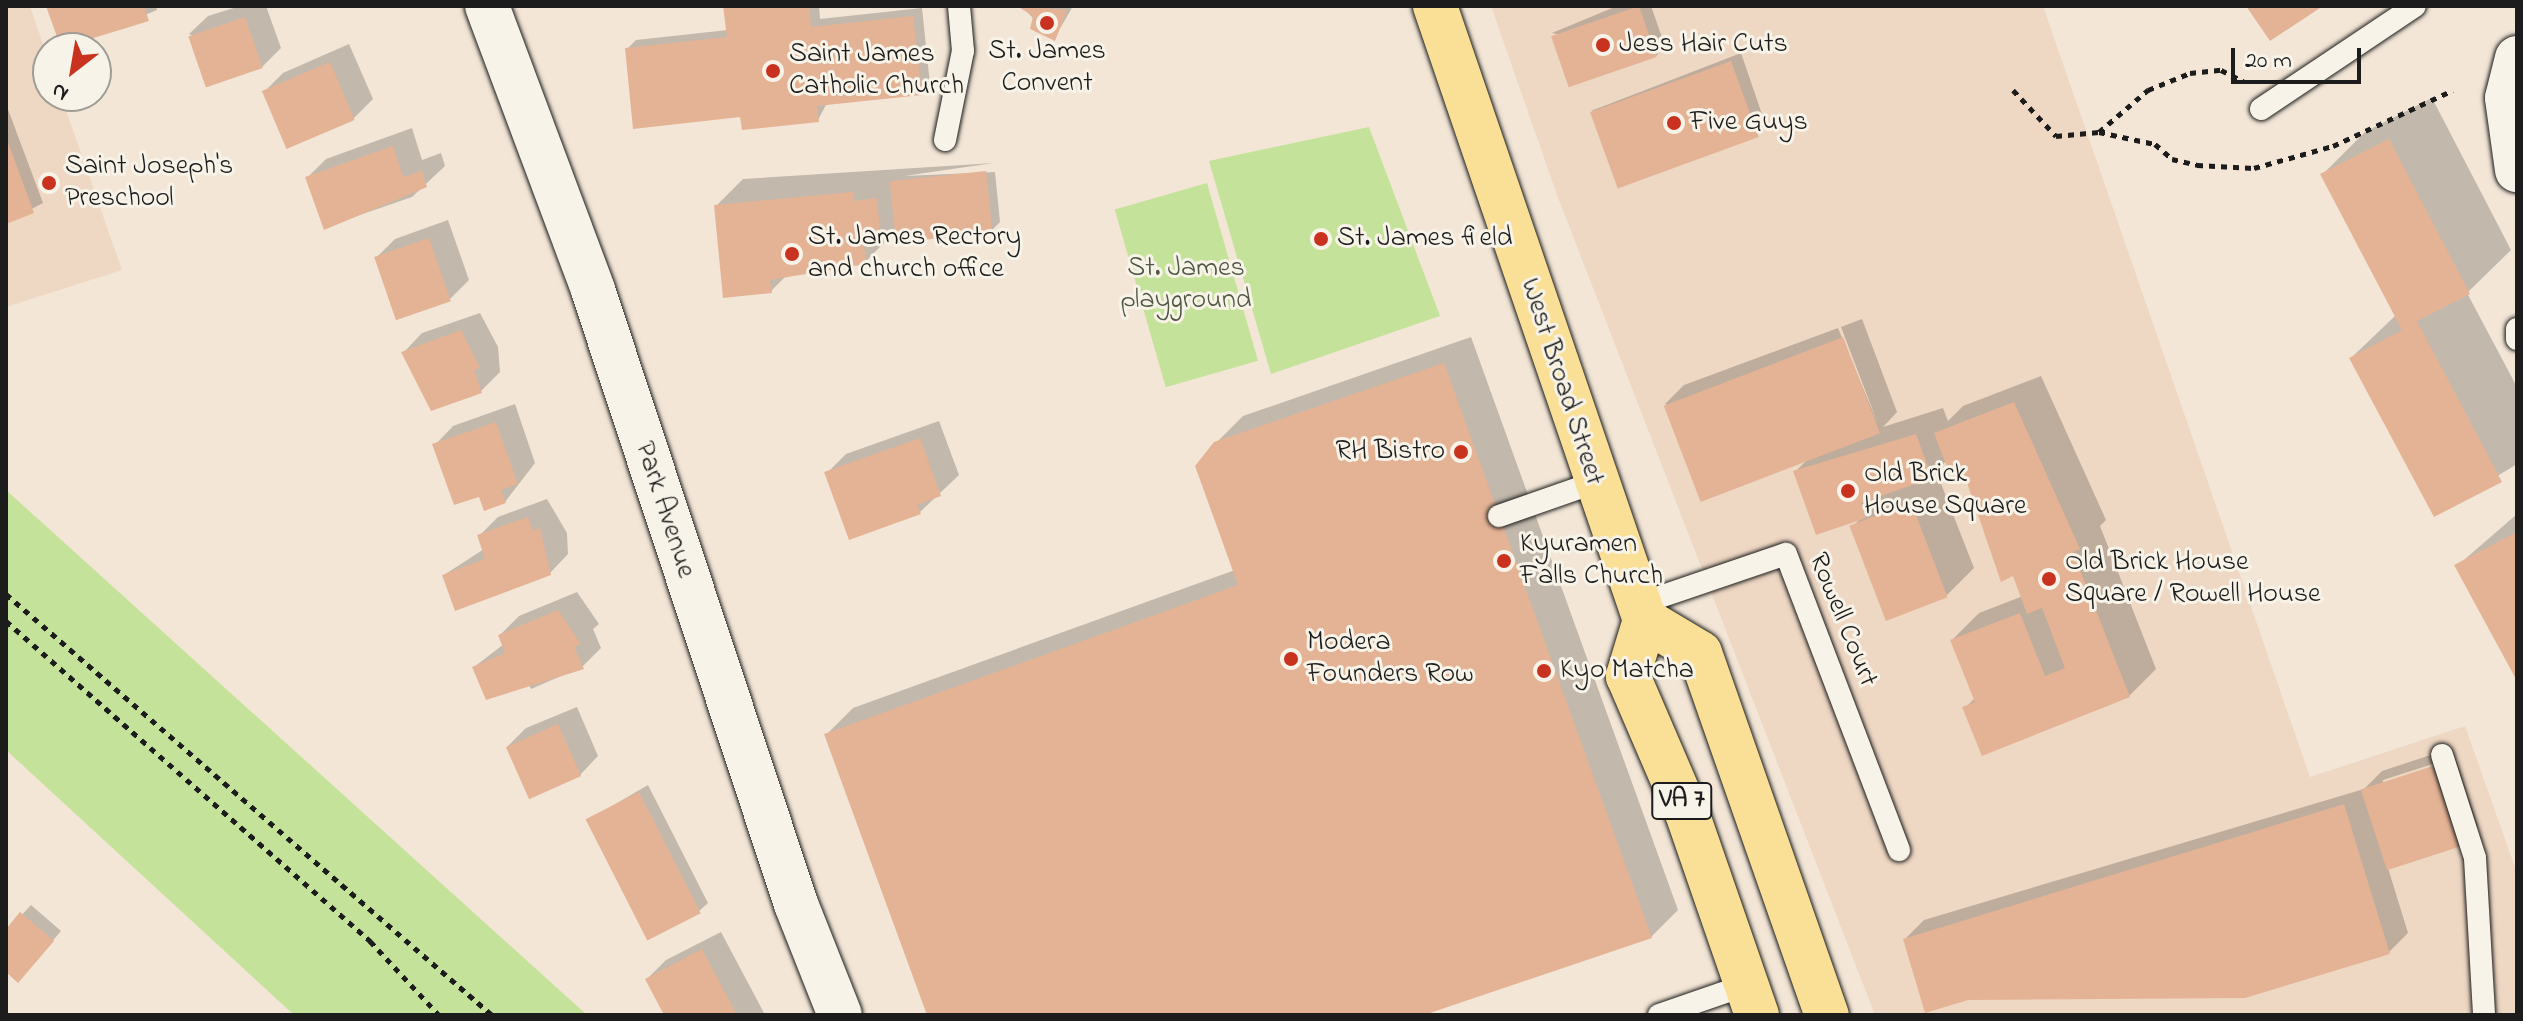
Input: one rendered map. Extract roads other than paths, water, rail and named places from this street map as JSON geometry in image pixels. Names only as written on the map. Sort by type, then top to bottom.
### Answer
[{"type":"main road","name":"West Broad Street","points":[[1435,6],[1593,483],[1642,612]]},
{"type":"main road","name":"VA 7","points":[[1752,1000],[1687,813],[1628,676],[1642,612],[1700,653],[1827,1015]]},
{"type":"street","name":"Park Avenue","points":[[487,6],[593,290],[791,889],[840,1015]]},
{"type":"street","points":[[2517,58],[2507,98],[2517,170]]},
{"type":"lane","points":[[945,140],[963,51],[959,6]]},
{"type":"lane","points":[[2261,109],[2415,6]]},
{"type":"lane","points":[[2517,329],[2517,339]]},
{"type":"lane","points":[[1499,516],[1593,483]]},
{"type":"lane","name":"Rowell Court","points":[[1642,612],[1786,554],[1899,850]]},
{"type":"lane","points":[[2442,755],[2475,858],[2484,1015]]},
{"type":"lane","points":[[1659,1015],[1752,1000]]},
{"type":"place","name":"St. James Convent","points":[[1047,23]]},
{"type":"place","name":"Jess Hair Cuts","points":[[1603,45]]},
{"type":"place","name":"Saint James Catholic Church","points":[[773,71]]},
{"type":"place","name":"Five Guys","points":[[1674,123]]},
{"type":"place","name":"Saint Joseph's Preschool","points":[[49,183]]},
{"type":"place","name":"St. James field","points":[[1321,239]]},
{"type":"place","name":"St. James Rectory and church office","points":[[792,254]]},
{"type":"place","name":"RH Bistro","points":[[1461,452]]},
{"type":"place","name":"Old Brick House Square","points":[[1848,491]]},
{"type":"place","name":"Kyuramen Falls Church","points":[[1504,561]]},
{"type":"place","name":"Old Brick House Square / Rowell House","points":[[2049,579]]},
{"type":"place","name":"Modera Founders Row","points":[[1291,659]]},
{"type":"place","name":"Kyo Matcha","points":[[1544,671]]},
{"type":"park label","name":"St. James playground","points":[[1186,285]]}]
